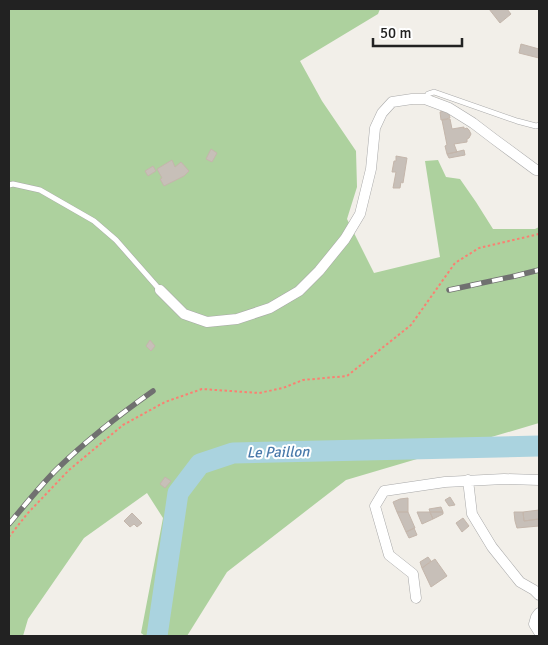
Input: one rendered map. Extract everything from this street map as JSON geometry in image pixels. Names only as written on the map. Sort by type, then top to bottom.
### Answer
[{"type":"street","points":[[160,290],[184,314],[206,322],[237,319],[270,308],[299,291],[345,240],[360,214],[371,169],[375,128],[382,114],[392,102],[412,98],[425,99],[449,108],[474,123],[536,170],[539,170]]},
{"type":"street","points":[[416,598],[413,574],[389,555],[375,506],[384,491],[468,480],[539,480]]},
{"type":"street","points":[[468,480],[472,514],[492,547],[520,582],[539,595]]},
{"type":"street","points":[[539,613],[534,624],[539,632]]},
{"type":"lane","points":[[425,99],[428,94],[434,92],[517,121],[536,126],[539,125]]},
{"type":"lane","points":[[9,185],[13,184],[40,190],[94,221],[116,240],[160,290]]},
{"type":"path","points":[[9,537],[27,514],[69,470],[123,425],[165,402],[202,389],[259,393],[283,388],[303,380],[347,376],[411,325],[455,264],[479,248],[539,234]]},
{"type":"green space","points":[[9,9],[380,9],[378,14],[300,61],[322,101],[356,151],[357,187],[347,219],[374,273],[440,257],[425,161],[438,160],[446,177],[460,179],[493,229],[535,229],[539,227],[539,423],[346,480],[227,572],[187,636],[145,636],[141,633],[163,518],[147,493],[84,538],[28,619],[23,636],[9,636]]},
{"type":"building","points":[[489,9],[507,9],[511,14],[500,23]]},
{"type":"building","points":[[521,44],[539,49],[539,58],[519,53]]},
{"type":"building","points":[[448,110],[450,118],[441,120],[440,112]]},
{"type":"building","points":[[450,119],[452,129],[464,127],[471,134],[467,142],[454,144],[457,152],[447,154],[442,120]]},
{"type":"building","points":[[211,149],[217,153],[212,162],[206,159]]},
{"type":"building","points":[[464,150],[465,155],[449,158],[447,154]]},
{"type":"building","points":[[396,156],[407,158],[403,183],[401,182],[400,188],[393,188],[396,172],[392,172]]},
{"type":"building","points":[[172,160],[175,167],[181,162],[189,171],[184,176],[164,186],[157,169]]},
{"type":"building","points":[[153,166],[156,171],[148,176],[145,171]]},
{"type":"building","points":[[150,340],[155,346],[151,351],[146,346]]},
{"type":"building","points":[[165,477],[171,481],[165,488],[160,484]]},
{"type":"building","points":[[450,497],[455,505],[449,506],[445,500]]},
{"type":"building","points":[[408,498],[408,512],[397,512],[393,502]]},
{"type":"building","points":[[441,507],[443,512],[430,512],[429,509]]},
{"type":"building","points":[[539,510],[539,519],[524,521],[523,512]]},
{"type":"building","points":[[397,512],[408,512],[415,528],[406,532]]},
{"type":"building","points":[[417,512],[430,512],[433,519],[422,524]]},
{"type":"building","points":[[430,512],[443,512],[443,514],[433,519]]},
{"type":"building","points":[[514,512],[523,512],[524,521],[539,519],[539,526],[517,528]]},
{"type":"building","points":[[132,513],[142,523],[137,527],[134,524],[130,527],[124,521]]},
{"type":"building","points":[[463,518],[469,526],[462,532],[456,523]]},
{"type":"building","points":[[414,528],[417,535],[409,538],[406,532]]},
{"type":"building","points":[[428,557],[431,561],[422,568],[420,562]]},
{"type":"building","points":[[435,559],[447,576],[431,587],[422,568]]},
{"type":"waterway","name":"Le Paillon","points":[[157,636],[178,493],[200,464],[233,453],[539,446]]},
{"type":"railway","points":[[449,290],[539,270]]},
{"type":"railway","points":[[9,524],[68,458],[153,391]]}]
